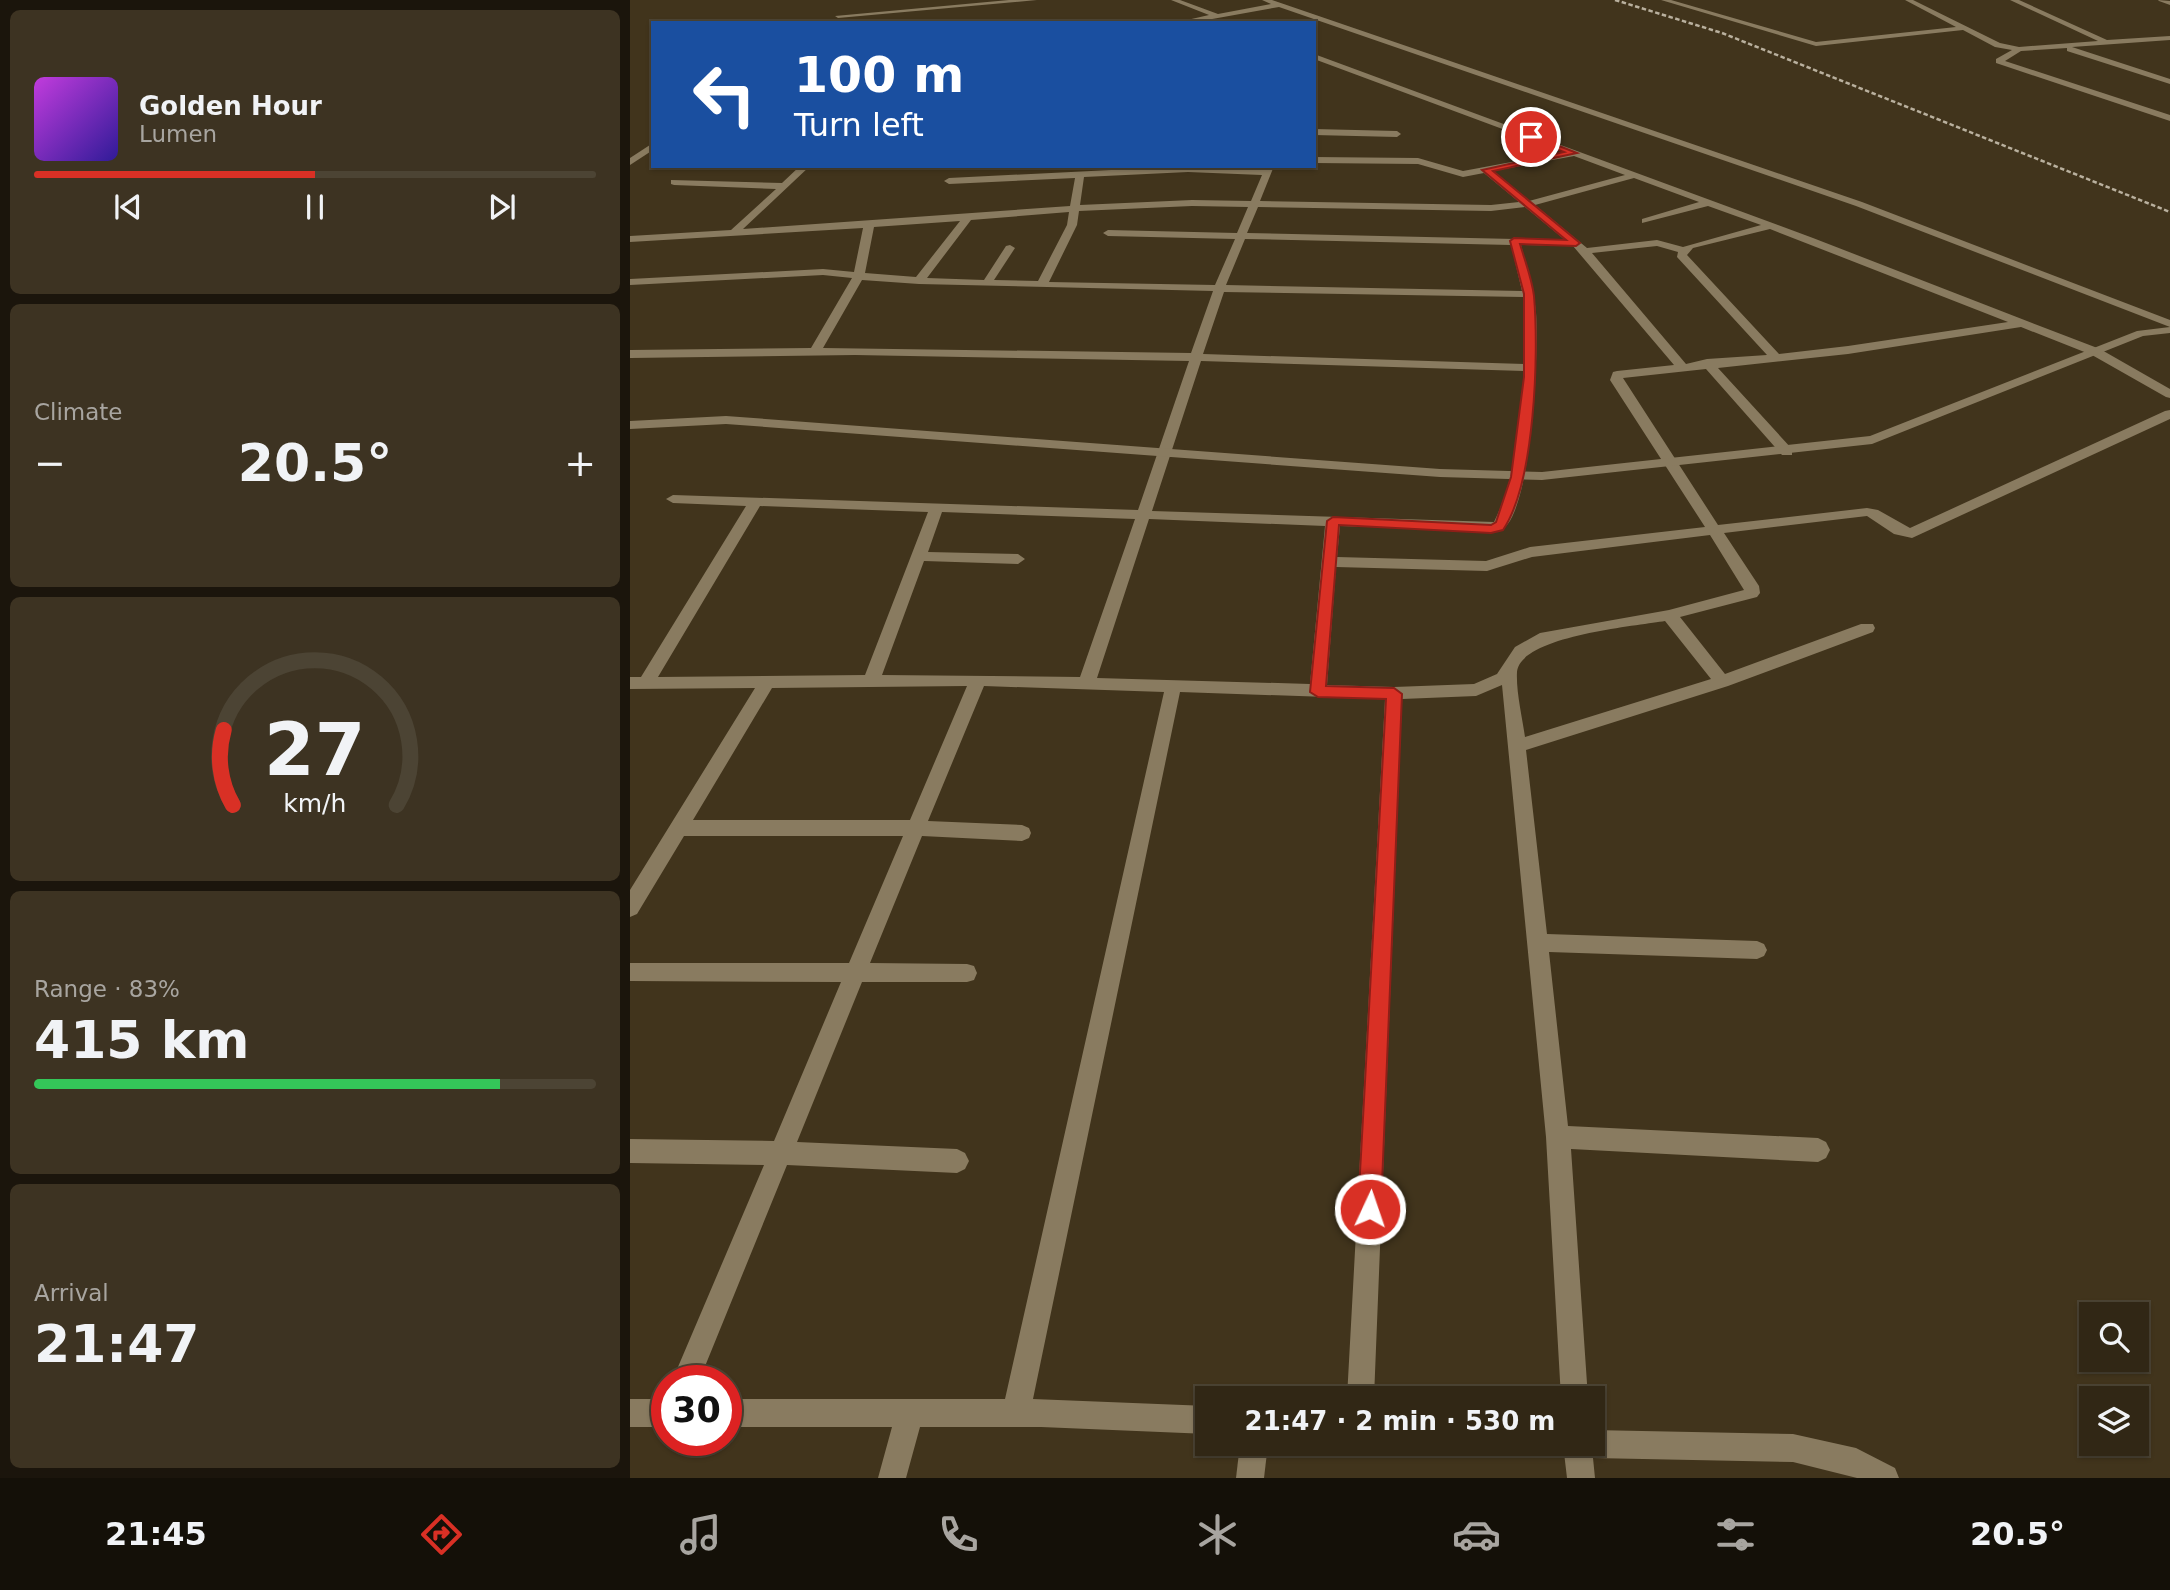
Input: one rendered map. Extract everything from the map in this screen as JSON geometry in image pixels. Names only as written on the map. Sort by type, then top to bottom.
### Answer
[{"type":"street","points":[[838,16],[968,10],[1034,0]]},
{"type":"street","points":[[1174,0],[1229,21]]},
{"type":"street","points":[[1265,0],[1859,204],[2170,324]]},
{"type":"street","points":[[1664,0],[1810,43],[1965,28]]},
{"type":"street","points":[[1908,0],[1998,45],[2019,49],[2170,38]]},
{"type":"street","points":[[2013,0],[2107,43]]},
{"type":"street","points":[[2161,0],[2170,3]]},
{"type":"street","points":[[1191,21],[1280,5]]},
{"type":"street","points":[[2144,40],[2170,48]]},
{"type":"street","points":[[2063,47],[2170,82]]},
{"type":"street","points":[[2019,49],[1999,61],[2170,118]]},
{"type":"street","points":[[1317,59],[1771,226],[2023,323],[2096,352],[2170,394]]},
{"type":"street","points":[[1316,132],[1397,134]]},
{"type":"street","points":[[630,145],[651,145]]},
{"type":"street","points":[[630,162],[651,146]]},
{"type":"street","points":[[1316,160],[1418,161],[1457,173],[1573,153]]},
{"type":"street","points":[[733,233],[804,168]]},
{"type":"street","points":[[949,181],[1268,169],[1219,289],[1162,451],[1086,685]]},
{"type":"street","points":[[1486,170],[1580,247],[1681,366]]},
{"type":"street","points":[[1042,285],[1066,239],[1077,208],[1080,174]]},
{"type":"street","points":[[630,239],[869,225],[1077,208],[1252,204],[1491,208],[1528,204],[1634,175]]},
{"type":"street","points":[[674,182],[784,186]]},
{"type":"street","points":[[1646,221],[1708,203]]},
{"type":"street","points":[[919,281],[968,217]]},
{"type":"street","points":[[816,350],[859,276],[869,225]]},
{"type":"street","points":[[1108,233],[1514,241],[1580,247],[1657,243],[1683,250],[1771,226]]},
{"type":"street","points":[[673,499],[1499,527],[1517,477],[1530,368],[1529,294],[1514,241]]},
{"type":"street","points":[[987,283],[1010,248]]},
{"type":"street","points":[[1683,250],[1682,258],[1776,358]]},
{"type":"street","points":[[630,282],[823,272],[919,281],[1042,285],[1529,294]]},
{"type":"street","points":[[638,683],[978,680],[1394,694],[1476,690],[1491,686],[1508,670],[1521,651],[1546,637],[1669,615],[1752,593],[1751,586],[1616,377],[1681,366],[1848,350],[2023,323]]},
{"type":"street","points":[[630,425],[726,420],[1517,477],[1787,452],[1872,440],[2141,333],[2170,330]]},
{"type":"street","points":[[630,354],[816,350],[1196,357],[1530,368]]},
{"type":"street","points":[[1707,363],[1787,452]]},
{"type":"street","points":[[1328,562],[1487,566],[1530,552],[1713,528],[1867,512],[1879,515],[1899,531],[1912,533],[2170,414]]},
{"type":"street","points":[[638,683],[755,502]]},
{"type":"street","points":[[871,681],[937,508]]},
{"type":"street","points":[[1318,692],[1333,521]]},
{"type":"street","points":[[918,556],[1018,559]]},
{"type":"street","points":[[1669,615],[1722,682]]},
{"type":"street","points":[[1517,746],[1722,682],[1867,628]]},
{"type":"street","points":[[1508,670],[1558,1137],[1574,1386]]},
{"type":"street","points":[[692,1365],[978,680]]},
{"type":"street","points":[[630,908],[767,682]]},
{"type":"street","points":[[1016,1413],[1173,688]]},
{"type":"street","points":[[1362,1386],[1394,694]]},
{"type":"street","points":[[679,828],[916,828],[1022,833]]},
{"type":"street","points":[[1537,943],[1757,950]]},
{"type":"street","points":[[630,972],[967,973]]},
{"type":"street","points":[[1558,1137],[1818,1150]]},
{"type":"street","points":[[630,1151],[780,1153],[957,1161]]},
{"type":"street","points":[[630,1413],[651,1413]]},
{"type":"street","points":[[742,1413],[1016,1413],[1195,1420]]},
{"type":"street","points":[[892,1478],[910,1413]]},
{"type":"street","points":[[1605,1445],[1793,1448],[1856,1462],[1885,1478]]},
{"type":"street","points":[[1250,1478],[1253,1456]]},
{"type":"street","points":[[1578,1456],[1581,1478]]},
{"type":"railway","points":[[1615,0],[1722,33],[2170,212]]},
{"type":"route","points":[[1370,1209],[1394,694],[1318,692],[1333,521],[1491,529],[1499,527],[1502,522],[1517,477],[1530,377],[1529,294],[1514,241],[1576,243],[1486,170],[1573,153],[1531,137]]}]
